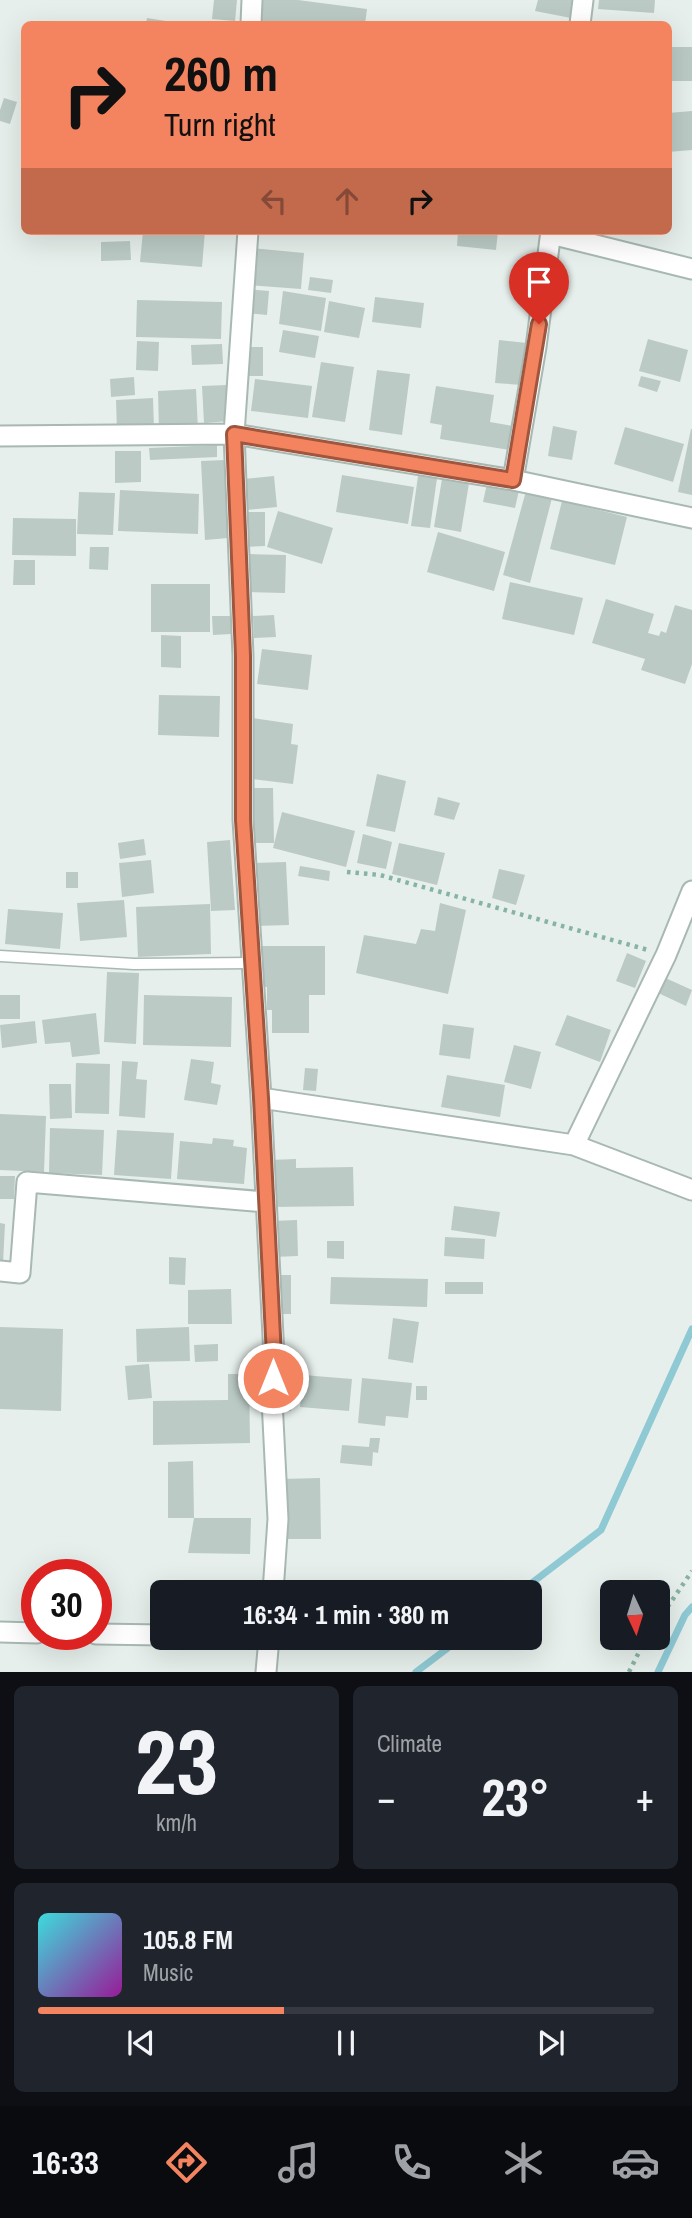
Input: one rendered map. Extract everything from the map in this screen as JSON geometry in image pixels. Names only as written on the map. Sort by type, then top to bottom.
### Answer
[{"type":"street","points":[[251,21],[252,0]]},
{"type":"street","points":[[580,21],[583,0]]},
{"type":"street","points":[[248,235],[234,434],[243,656],[243,820],[274,1356],[272,1400],[278,1519],[274,1580]]},
{"type":"street","points":[[513,480],[536,347],[551,235]]},
{"type":"street","points":[[562,235],[692,269]]},
{"type":"street","points":[[0,436],[234,434],[513,480],[692,518]]},
{"type":"street","points":[[574,1145],[666,955],[692,891]]},
{"type":"street","points":[[261,1098],[574,1145],[692,1190]]},
{"type":"street","points":[[0,1271],[20,1273],[27,1182],[266,1202]]},
{"type":"street","points":[[0,1632],[21,1633]]},
{"type":"street","points":[[112,1634],[150,1635]]},
{"type":"street","points":[[267,1672],[268,1650]]},
{"type":"lane","points":[[0,956],[134,964],[252,963]]},
{"type":"path","points":[[347,872],[380,875],[666,955]]},
{"type":"path","points":[[670,1603],[692,1571]]},
{"type":"path","points":[[629,1672],[640,1650]]},
{"type":"building","points":[[214,0],[237,0],[235,21],[212,19]]},
{"type":"building","points":[[262,0],[298,0],[367,9],[365,21],[259,21]]},
{"type":"building","points":[[538,0],[575,0],[571,18],[535,11]]},
{"type":"building","points":[[599,0],[655,0],[654,13],[598,9]]},
{"type":"building","points":[[672,47],[692,47],[692,81],[672,81]]},
{"type":"building","points":[[4,98],[17,102],[10,124],[0,121]]},
{"type":"building","points":[[692,111],[692,150],[672,152],[672,113]]},
{"type":"building","points":[[143,235],[205,235],[202,267],[140,262]]},
{"type":"building","points":[[458,235],[498,235],[496,250],[457,246]]},
{"type":"building","points":[[130,241],[131,260],[101,261],[101,242]]},
{"type":"building","points":[[251,248],[304,253],[301,289],[248,285]]},
{"type":"building","points":[[310,277],[333,280],[331,293],[308,290]]},
{"type":"building","points":[[247,289],[269,291],[267,315],[246,313]]},
{"type":"building","points":[[283,291],[326,298],[321,331],[279,324]]},
{"type":"building","points":[[375,297],[424,303],[421,328],[372,322]]},
{"type":"building","points":[[137,300],[222,302],[221,339],[136,337]]},
{"type":"building","points":[[329,301],[365,308],[359,338],[324,332]]},
{"type":"building","points":[[283,330],[319,336],[315,358],[279,352]]},
{"type":"building","points":[[648,339],[688,350],[680,382],[639,371]]},
{"type":"building","points":[[499,340],[527,343],[522,385],[495,383]]},
{"type":"building","points":[[137,341],[159,342],[158,371],[136,370]]},
{"type":"building","points":[[222,344],[223,364],[192,365],[191,345]]},
{"type":"building","points":[[243,347],[263,347],[263,376],[244,376]]},
{"type":"building","points":[[321,362],[354,367],[345,422],[312,417]]},
{"type":"building","points":[[377,370],[410,374],[402,435],[369,430]]},
{"type":"building","points":[[641,376],[661,381],[657,392],[638,386]]},
{"type":"building","points":[[134,377],[135,395],[111,397],[110,379]]},
{"type":"building","points":[[255,379],[312,386],[308,418],[251,411]]},
{"type":"building","points":[[227,385],[229,421],[204,423],[202,386]]},
{"type":"building","points":[[436,386],[494,395],[490,422],[513,426],[510,450],[440,439],[442,425],[430,423]]},
{"type":"building","points":[[196,389],[198,430],[159,431],[158,391]]},
{"type":"building","points":[[153,398],[154,430],[117,431],[116,400]]},
{"type":"building","points":[[553,426],[577,431],[572,460],[548,456]]},
{"type":"building","points":[[625,427],[684,444],[673,482],[614,464]]},
{"type":"building","points":[[692,429],[692,495],[678,492]]},
{"type":"building","points":[[217,445],[217,457],[150,460],[149,448]]},
{"type":"building","points":[[115,451],[141,451],[141,482],[115,483]]},
{"type":"building","points":[[225,460],[228,538],[205,540],[201,461]]},
{"type":"building","points":[[419,469],[438,471],[430,528],[411,526]]},
{"type":"building","points":[[443,473],[470,477],[461,532],[434,527]]},
{"type":"building","points":[[342,475],[414,487],[408,524],[336,512]]},
{"type":"building","points":[[274,476],[277,507],[247,510],[244,479]]},
{"type":"building","points":[[488,479],[520,486],[515,508],[483,502]]},
{"type":"building","points":[[120,490],[199,494],[198,534],[118,531]]},
{"type":"building","points":[[526,491],[552,498],[530,583],[503,575]]},
{"type":"building","points":[[79,492],[115,493],[113,535],[77,534]]},
{"type":"building","points":[[562,501],[627,517],[615,565],[550,549]]},
{"type":"building","points":[[278,511],[333,528],[322,564],[267,547]]},
{"type":"building","points":[[243,512],[265,512],[265,546],[243,547]]},
{"type":"building","points":[[13,518],[76,519],[76,556],[12,555]]},
{"type":"building","points":[[438,532],[505,552],[494,591],[427,572]]},
{"type":"building","points":[[90,547],[109,547],[108,570],[89,569]]},
{"type":"building","points":[[249,554],[286,555],[285,593],[248,592]]},
{"type":"building","points":[[14,560],[35,560],[35,585],[13,585]]},
{"type":"building","points":[[510,582],[583,598],[574,635],[502,619]]},
{"type":"building","points":[[151,584],[210,584],[210,632],[151,632]]},
{"type":"building","points":[[606,599],[654,614],[648,633],[659,636],[661,631],[666,633],[675,605],[692,610],[692,664],[685,684],[641,670],[645,659],[592,643]]},
{"type":"building","points":[[274,615],[276,637],[254,638],[253,616]]},
{"type":"building","points":[[212,616],[231,616],[231,634],[213,635]]},
{"type":"building","points":[[161,635],[181,636],[181,668],[161,667]]},
{"type":"building","points":[[262,649],[312,655],[308,690],[257,684]]},
{"type":"building","points":[[159,695],[220,696],[219,737],[158,735]]},
{"type":"building","points":[[252,718],[293,724],[291,744],[298,745],[293,784],[245,778]]},
{"type":"building","points":[[377,774],[406,781],[395,832],[366,826]]},
{"type":"building","points":[[251,788],[273,788],[274,843],[251,843]]},
{"type":"building","points":[[438,797],[460,803],[454,820],[434,815]]},
{"type":"building","points":[[282,812],[355,831],[346,867],[273,848]]},
{"type":"building","points":[[363,834],[392,842],[386,869],[357,863]]},
{"type":"building","points":[[144,839],[146,855],[120,859],[118,843]]},
{"type":"building","points":[[230,840],[235,910],[211,911],[207,842]]},
{"type":"building","points":[[399,843],[445,853],[437,885],[392,874]]},
{"type":"building","points":[[151,860],[154,893],[122,897],[119,863]]},
{"type":"building","points":[[286,862],[289,925],[254,926],[251,863]]},
{"type":"building","points":[[300,866],[330,871],[329,881],[298,876]]},
{"type":"building","points":[[499,869],[525,875],[516,905],[492,898]]},
{"type":"building","points":[[66,872],[78,872],[78,888],[66,888]]},
{"type":"building","points":[[124,900],[127,937],[80,941],[77,903]]},
{"type":"building","points":[[440,903],[466,910],[448,994],[356,973],[364,935],[416,944],[421,929],[435,931]]},
{"type":"building","points":[[210,904],[211,954],[138,957],[136,907]]},
{"type":"building","points":[[8,909],[63,913],[60,949],[5,944]]},
{"type":"building","points":[[261,946],[325,946],[325,995],[309,995],[309,1033],[272,1033],[272,1010],[267,1010],[267,987],[261,987]]},
{"type":"building","points":[[627,953],[646,961],[635,988],[616,981]]},
{"type":"building","points":[[107,972],[139,973],[136,1044],[104,1042]]},
{"type":"building","points":[[661,976],[692,990],[686,1006],[654,991]]},
{"type":"building","points":[[0,995],[20,995],[20,1019],[0,1019]]},
{"type":"building","points":[[144,995],[232,997],[231,1047],[143,1045]]},
{"type":"building","points":[[96,1013],[100,1054],[72,1057],[70,1042],[45,1044],[42,1020]]},
{"type":"building","points":[[567,1015],[611,1030],[600,1062],[555,1045]]},
{"type":"building","points":[[35,1021],[37,1043],[2,1048],[0,1025]]},
{"type":"building","points":[[443,1024],[474,1028],[470,1059],[439,1055]]},
{"type":"building","points":[[514,1045],[541,1052],[531,1089],[504,1082]]},
{"type":"building","points":[[191,1059],[214,1062],[211,1083],[221,1085],[217,1105],[184,1100]]},
{"type":"building","points":[[122,1061],[138,1062],[136,1079],[147,1080],[145,1118],[119,1116]]},
{"type":"building","points":[[76,1063],[110,1064],[109,1114],[75,1113]]},
{"type":"building","points":[[305,1068],[318,1069],[316,1091],[303,1090]]},
{"type":"building","points":[[447,1075],[505,1085],[500,1117],[441,1107]]},
{"type":"building","points":[[49,1084],[71,1084],[72,1118],[50,1119]]},
{"type":"building","points":[[0,1114],[46,1116],[44,1172],[0,1170]]},
{"type":"building","points":[[50,1128],[104,1130],[102,1175],[49,1173]]},
{"type":"building","points":[[117,1130],[174,1133],[171,1179],[114,1175]]},
{"type":"building","points":[[213,1138],[234,1140],[233,1146],[247,1148],[244,1184],[177,1179],[180,1141],[212,1144]]},
{"type":"building","points":[[296,1159],[296,1168],[353,1167],[354,1206],[271,1207],[270,1160]]},
{"type":"building","points":[[0,1176],[15,1176],[14,1199],[0,1199]]},
{"type":"building","points":[[454,1206],[500,1212],[496,1237],[451,1230]]},
{"type":"building","points":[[297,1220],[298,1256],[273,1257],[272,1221]]},
{"type":"building","points":[[0,1223],[5,1224],[3,1263],[0,1263]]},
{"type":"building","points":[[445,1237],[485,1239],[484,1259],[444,1256]]},
{"type":"building","points":[[327,1241],[344,1241],[344,1259],[327,1258]]},
{"type":"building","points":[[169,1257],[186,1258],[185,1285],[169,1284]]},
{"type":"building","points":[[275,1275],[291,1275],[291,1314],[274,1314]]},
{"type":"building","points":[[331,1277],[428,1279],[427,1307],[330,1304]]},
{"type":"building","points":[[445,1282],[483,1282],[483,1294],[445,1294]]},
{"type":"building","points":[[231,1289],[232,1324],[188,1324],[188,1290]]},
{"type":"building","points":[[393,1318],[419,1322],[413,1363],[388,1359]]},
{"type":"building","points":[[0,1327],[63,1329],[61,1411],[0,1409]]},
{"type":"building","points":[[189,1327],[190,1361],[137,1362],[136,1329]]},
{"type":"building","points":[[218,1344],[218,1361],[195,1362],[194,1345]]},
{"type":"building","points":[[149,1364],[152,1398],[128,1400],[125,1366]]},
{"type":"building","points":[[228,1374],[249,1374],[250,1443],[153,1445],[153,1401],[228,1400]]},
{"type":"building","points":[[303,1375],[352,1379],[349,1411],[300,1407]]},
{"type":"building","points":[[362,1378],[412,1383],[408,1418],[386,1416],[385,1426],[358,1423]]},
{"type":"building","points":[[277,1379],[291,1379],[291,1411],[277,1410]]},
{"type":"building","points":[[416,1386],[427,1386],[427,1400],[416,1400]]},
{"type":"building","points":[[370,1438],[380,1438],[378,1453],[373,1452],[372,1466],[340,1463],[342,1445],[369,1447]]},
{"type":"building","points":[[193,1461],[194,1518],[168,1518],[168,1462]]},
{"type":"building","points":[[320,1478],[321,1539],[282,1539],[281,1479]]},
{"type":"building","points":[[194,1518],[251,1518],[250,1554],[188,1553]]},
{"type":"waterway","points":[[536,1580],[601,1530],[692,1329]]},
{"type":"waterway","points":[[658,1672],[685,1615],[692,1607]]},
{"type":"waterway","points":[[416,1672],[445,1650]]},
{"type":"route","points":[[273,1378],[261,1098],[243,820],[243,656],[234,434],[513,480],[539,324]]}]
